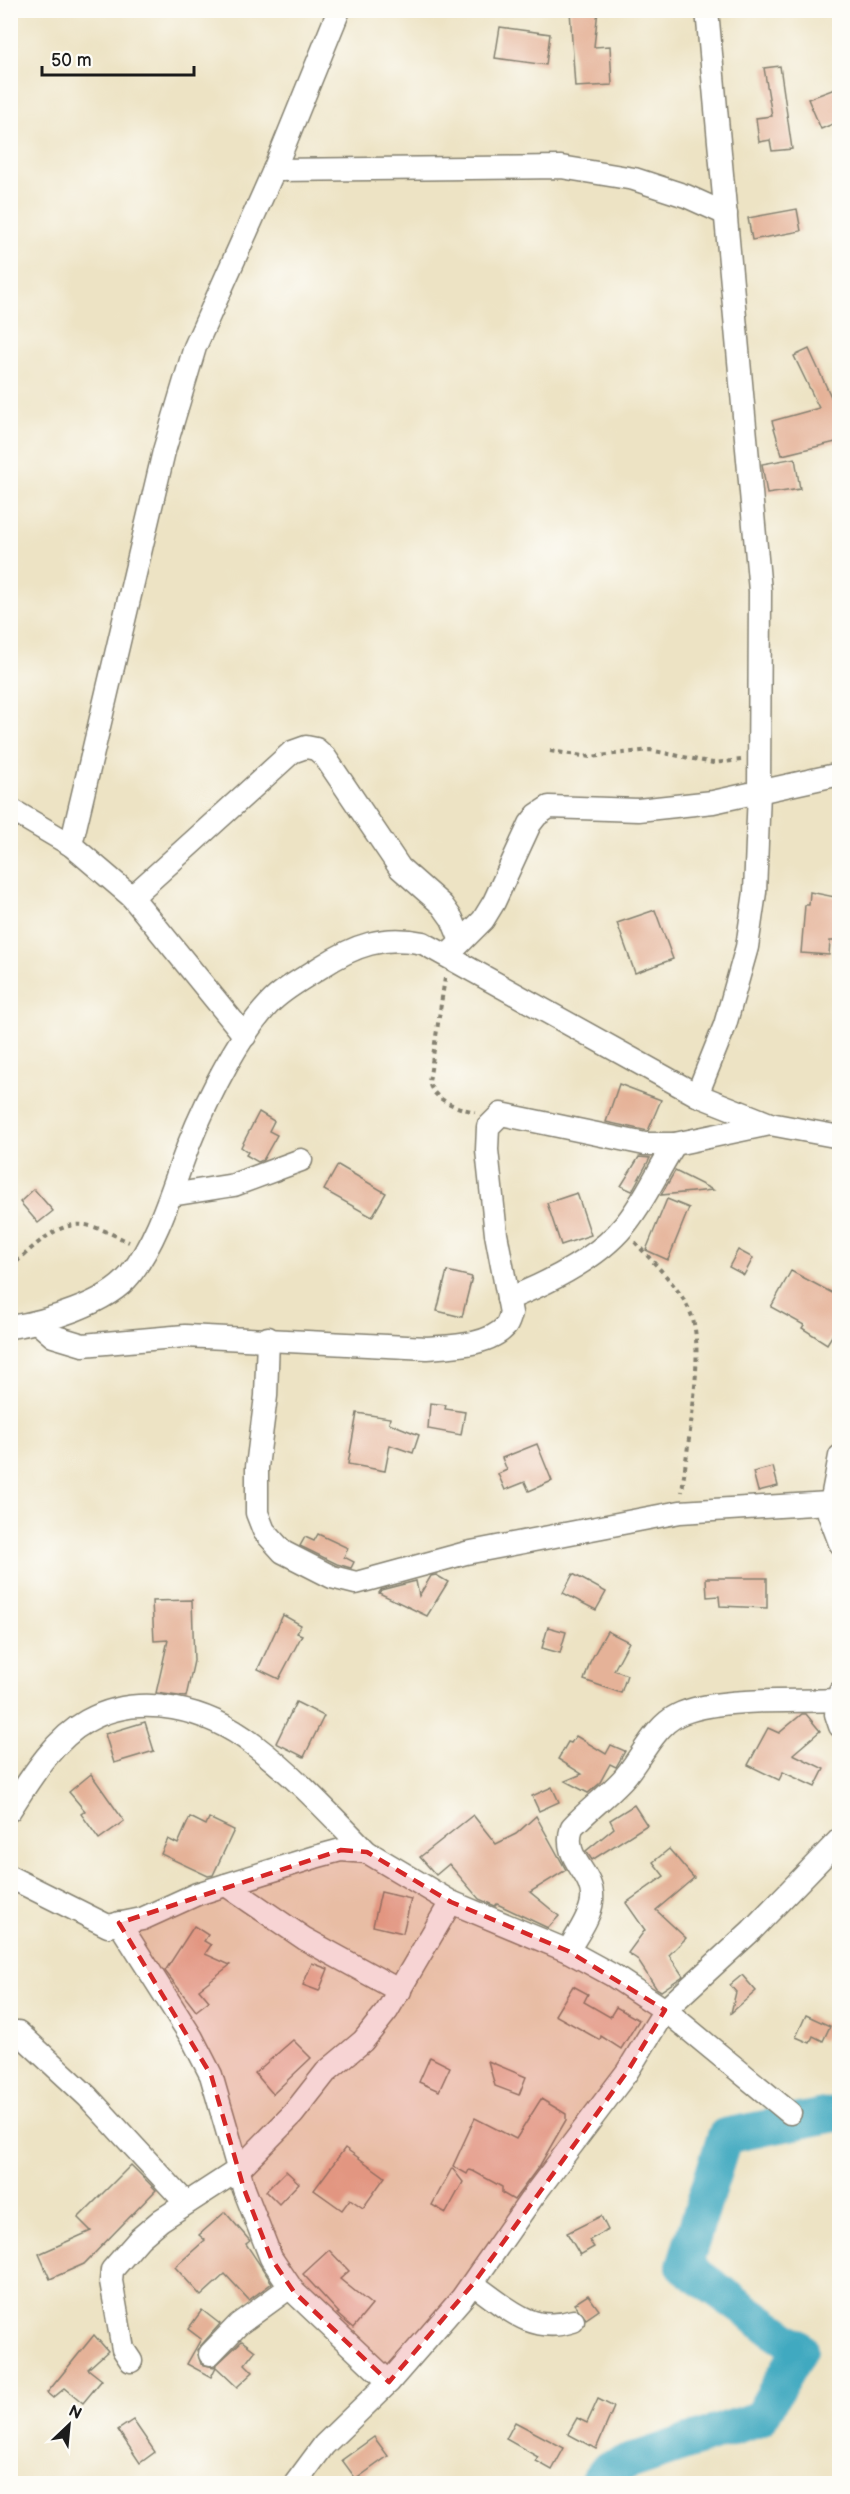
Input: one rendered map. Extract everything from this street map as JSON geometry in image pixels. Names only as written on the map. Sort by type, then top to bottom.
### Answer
[{"type":"street","points":[[71,845],[164,451],[195,347],[274,170],[339,10]]},
{"type":"street","points":[[697,1095],[725,1026],[747,947],[755,891],[759,792],[760,591],[707,10]]},
{"type":"street","points":[[274,170],[561,167],[634,179],[686,196],[726,214]]},
{"type":"street","points":[[132,897],[265,774],[292,752],[306,747],[316,749],[324,757],[400,868],[442,905],[452,919],[454,949]]},
{"type":"street","points":[[454,949],[483,920],[494,902],[530,824],[537,815],[549,807],[638,810],[713,802],[840,774]]},
{"type":"street","points":[[10,809],[71,845],[132,897],[245,1036]]},
{"type":"street","points":[[10,1327],[38,1323],[87,1304],[111,1291],[129,1277],[146,1250],[217,1084],[245,1036],[269,1005],[289,987],[328,962],[362,946],[398,938],[454,949],[697,1095],[770,1124],[840,1137]]},
{"type":"street","points":[[38,1323],[53,1336],[83,1345],[185,1336],[268,1338],[387,1346],[454,1345],[490,1337],[506,1326],[511,1313],[491,1202],[487,1150],[489,1127],[496,1117],[501,1114],[645,1144],[675,1144],[770,1124]]},
{"type":"street","points":[[508,1299],[558,1277],[597,1250],[623,1227],[675,1144]]},
{"type":"street","points":[[171,1195],[234,1185],[301,1160]]},
{"type":"street","points":[[268,1338],[266,1396],[257,1467],[257,1513],[264,1531],[284,1552],[332,1577],[356,1583],[466,1553],[680,1512],[829,1503]]},
{"type":"street","points":[[840,1456],[828,1514],[840,1543]]},
{"type":"street","points":[[568,1951],[592,1902],[589,1884],[569,1851],[572,1827],[621,1781],[661,1728],[675,1716],[693,1709],[838,1696],[840,1726]]},
{"type":"street","points":[[10,1810],[18,1779],[87,1721],[139,1704],[183,1710],[219,1723],[253,1744],[305,1789],[367,1852],[451,1902],[568,1951],[612,1975],[665,2010],[790,2113]]},
{"type":"street","points":[[295,2484],[324,2445],[389,2382],[473,2284],[534,2195],[627,2072],[665,2010],[752,1930],[840,1839]]},
{"type":"street","points":[[10,1877],[108,1926],[142,1919],[197,1894],[341,1850],[367,1852]]},
{"type":"street","points":[[226,1885],[305,1939],[400,1991]]},
{"type":"street","points":[[131,2361],[123,2349],[111,2282],[112,2270],[140,2238],[186,2203],[238,2170],[293,2114],[326,2072],[363,2040],[400,1991],[451,1902]]},
{"type":"street","points":[[119,1923],[192,2038],[211,2075],[225,2116],[238,2170],[271,2258],[290,2287],[389,2382]]},
{"type":"street","points":[[18,2032],[111,2121],[186,2203]]},
{"type":"street","points":[[473,2284],[520,2316],[539,2325],[554,2326],[573,2321]]},
{"type":"street","points":[[210,2354],[239,2324],[290,2287]]},
{"type":"path","points":[[550,751],[590,757],[650,750],[714,763],[759,757]]},
{"type":"path","points":[[454,949],[429,1074],[430,1087],[446,1102],[496,1117]]},
{"type":"path","points":[[10,1268],[35,1245],[59,1230],[76,1225],[93,1227],[146,1250]]},
{"type":"path","points":[[623,1227],[672,1285],[691,1314],[698,1345],[680,1512]]},
{"type":"highlighted area","points":[[341,1850],[367,1852],[451,1902],[568,1951],[665,2010],[627,2072],[473,2284],[389,2382],[294,2292],[271,2258],[244,2189],[211,2075],[119,1923]]},
{"type":"building","points":[[570,10],[598,10],[594,47],[610,46],[612,85],[575,87]]},
{"type":"building","points":[[500,27],[550,34],[546,65],[495,58]]},
{"type":"building","points":[[780,66],[792,149],[772,151],[770,140],[759,142],[756,118],[772,116],[764,68]]},
{"type":"building","points":[[840,87],[840,121],[821,129],[808,99]]},
{"type":"building","points":[[797,209],[801,231],[752,240],[748,218]]},
{"type":"building","points":[[809,349],[833,401],[840,400],[840,441],[782,455],[772,421],[819,408],[794,356]]},
{"type":"building","points":[[795,458],[800,489],[767,494],[762,464]]},
{"type":"building","points":[[810,892],[840,898],[840,941],[830,941],[829,955],[801,953],[805,905],[809,905]]},
{"type":"building","points":[[655,910],[673,959],[635,973],[617,923]]},
{"type":"building","points":[[619,1084],[661,1100],[648,1131],[606,1122]]},
{"type":"building","points":[[259,1112],[274,1121],[269,1131],[277,1135],[263,1160],[258,1162],[246,1155],[248,1152],[241,1147]]},
{"type":"building","points":[[639,1157],[650,1158],[632,1191],[621,1186]]},
{"type":"building","points":[[338,1165],[386,1193],[372,1217],[324,1190]]},
{"type":"building","points":[[675,1171],[713,1190],[661,1195]]},
{"type":"building","points":[[34,1189],[53,1211],[38,1223],[20,1202]]},
{"type":"building","points":[[577,1193],[591,1235],[561,1245],[547,1203]]},
{"type":"building","points":[[667,1199],[689,1208],[668,1260],[646,1250]]},
{"type":"building","points":[[738,1250],[753,1258],[744,1275],[729,1267]]},
{"type":"building","points":[[447,1271],[472,1277],[462,1317],[437,1311]]},
{"type":"building","points":[[791,1271],[840,1297],[840,1323],[827,1344],[802,1328],[804,1325],[771,1307]]},
{"type":"building","points":[[430,1403],[446,1405],[445,1409],[465,1412],[461,1435],[428,1429]]},
{"type":"building","points":[[357,1413],[390,1418],[389,1423],[419,1435],[413,1453],[390,1445],[385,1471],[348,1464]]},
{"type":"building","points":[[537,1444],[552,1481],[529,1491],[525,1482],[505,1490],[498,1474],[507,1470],[502,1458]]},
{"type":"building","points":[[773,1467],[778,1486],[758,1491],[753,1472]]},
{"type":"building","points":[[318,1534],[348,1548],[344,1557],[354,1562],[351,1568],[337,1564],[300,1546],[305,1537],[314,1541]]},
{"type":"building","points":[[573,1574],[606,1592],[596,1610],[563,1593]]},
{"type":"building","points":[[436,1575],[448,1582],[427,1616],[379,1593],[381,1590],[416,1581],[419,1596],[431,1576]]},
{"type":"building","points":[[706,1578],[767,1578],[767,1608],[720,1606],[719,1596],[707,1597]]},
{"type":"building","points":[[192,1600],[194,1661],[186,1697],[156,1693],[168,1640],[154,1641],[152,1601]]},
{"type":"building","points":[[283,1615],[301,1625],[297,1633],[302,1635],[279,1679],[258,1669]]},
{"type":"building","points":[[548,1627],[566,1632],[560,1653],[542,1648]]},
{"type":"building","points":[[607,1631],[629,1642],[614,1670],[627,1675],[621,1693],[584,1680],[590,1662]]},
{"type":"building","points":[[296,1702],[324,1716],[304,1757],[276,1743]]},
{"type":"building","points":[[802,1714],[806,1714],[820,1731],[793,1754],[824,1769],[815,1787],[783,1772],[779,1780],[748,1765],[768,1728],[779,1733]]},
{"type":"building","points":[[145,1722],[154,1751],[114,1763],[105,1734]]},
{"type":"building","points":[[576,1736],[606,1754],[611,1745],[625,1751],[616,1767],[610,1764],[599,1784],[588,1793],[565,1781],[582,1774],[558,1759],[568,1742],[571,1743]]},
{"type":"building","points":[[91,1774],[124,1821],[99,1839],[81,1814],[85,1811],[69,1792]]},
{"type":"building","points":[[552,1787],[559,1802],[539,1811],[532,1796]]},
{"type":"building","points":[[634,1805],[647,1825],[592,1860],[586,1851],[614,1828],[610,1820]]},
{"type":"building","points":[[473,1815],[496,1844],[516,1834],[536,1816],[566,1870],[530,1892],[559,1916],[548,1928],[497,1904],[495,1906],[479,1899],[449,1864],[436,1875],[420,1857]]},
{"type":"building","points":[[190,1817],[206,1825],[209,1818],[234,1830],[213,1875],[208,1876],[161,1854],[168,1839],[178,1844]]},
{"type":"building","points":[[669,1849],[694,1878],[656,1910],[686,1938],[669,1955],[683,1976],[661,1991],[656,1988],[637,1959],[628,1953],[645,1930],[626,1903],[664,1876],[653,1862]]},
{"type":"building","points":[[381,1892],[411,1899],[403,1933],[373,1926]]},
{"type":"building","points":[[194,1926],[208,1935],[204,1941],[211,1945],[205,1954],[230,1965],[199,1989],[209,2001],[196,2011],[165,1971]]},
{"type":"building","points":[[312,1963],[328,1969],[319,1991],[303,1985]]},
{"type":"building","points":[[742,1975],[756,1991],[731,2013],[736,1992],[730,1985]]},
{"type":"building","points":[[573,1986],[588,1994],[584,2002],[610,2017],[616,2007],[639,2020],[621,2049],[601,2036],[600,2040],[555,2015]]},
{"type":"building","points":[[806,2015],[830,2026],[823,2041],[813,2036],[810,2043],[796,2037]]},
{"type":"building","points":[[293,2040],[311,2058],[273,2094],[255,2073]]},
{"type":"building","points":[[430,2057],[450,2067],[439,2091],[419,2082]]},
{"type":"building","points":[[488,2061],[526,2077],[519,2095],[495,2086]]},
{"type":"building","points":[[541,2099],[566,2114],[566,2120],[540,2165],[514,2200],[502,2193],[502,2187],[473,2171],[469,2170],[467,2174],[453,2166],[475,2118],[516,2139]]},
{"type":"building","points":[[345,2148],[385,2177],[363,2208],[350,2199],[342,2210],[314,2190]]},
{"type":"building","points":[[131,2165],[156,2190],[84,2264],[50,2279],[39,2254],[91,2231],[78,2218]]},
{"type":"building","points":[[452,2168],[463,2182],[446,2213],[432,2205]]},
{"type":"building","points":[[286,2171],[299,2183],[279,2204],[266,2191]]},
{"type":"building","points":[[225,2212],[250,2241],[246,2244],[272,2283],[249,2300],[225,2274],[201,2296],[175,2267],[205,2240],[199,2235]]},
{"type":"building","points":[[601,2216],[608,2230],[589,2240],[594,2247],[580,2255],[567,2233]]},
{"type":"building","points":[[329,2250],[349,2271],[340,2279],[372,2305],[353,2328],[337,2314],[339,2313],[303,2274]]},
{"type":"building","points":[[588,2295],[599,2310],[586,2319],[574,2304]]},
{"type":"building","points":[[202,2310],[220,2324],[197,2350],[201,2364],[214,2367],[242,2341],[255,2351],[245,2364],[253,2372],[237,2387],[216,2367],[211,2377],[187,2364],[201,2339],[188,2329]]},
{"type":"building","points":[[94,2335],[108,2351],[88,2369],[102,2380],[83,2403],[65,2388],[53,2398],[47,2393]]},
{"type":"building","points":[[598,2399],[614,2407],[596,2449],[568,2434],[577,2418],[587,2423]]},
{"type":"building","points":[[133,2420],[155,2452],[140,2463],[118,2430]]},
{"type":"building","points":[[515,2422],[564,2448],[552,2470],[536,2461],[538,2457],[506,2439]]},
{"type":"building","points":[[374,2437],[388,2456],[356,2479],[342,2460]]},
{"type":"waterway","points":[[596,2484],[608,2469],[760,2418],[800,2349],[684,2266],[725,2136],[840,2113]]}]
